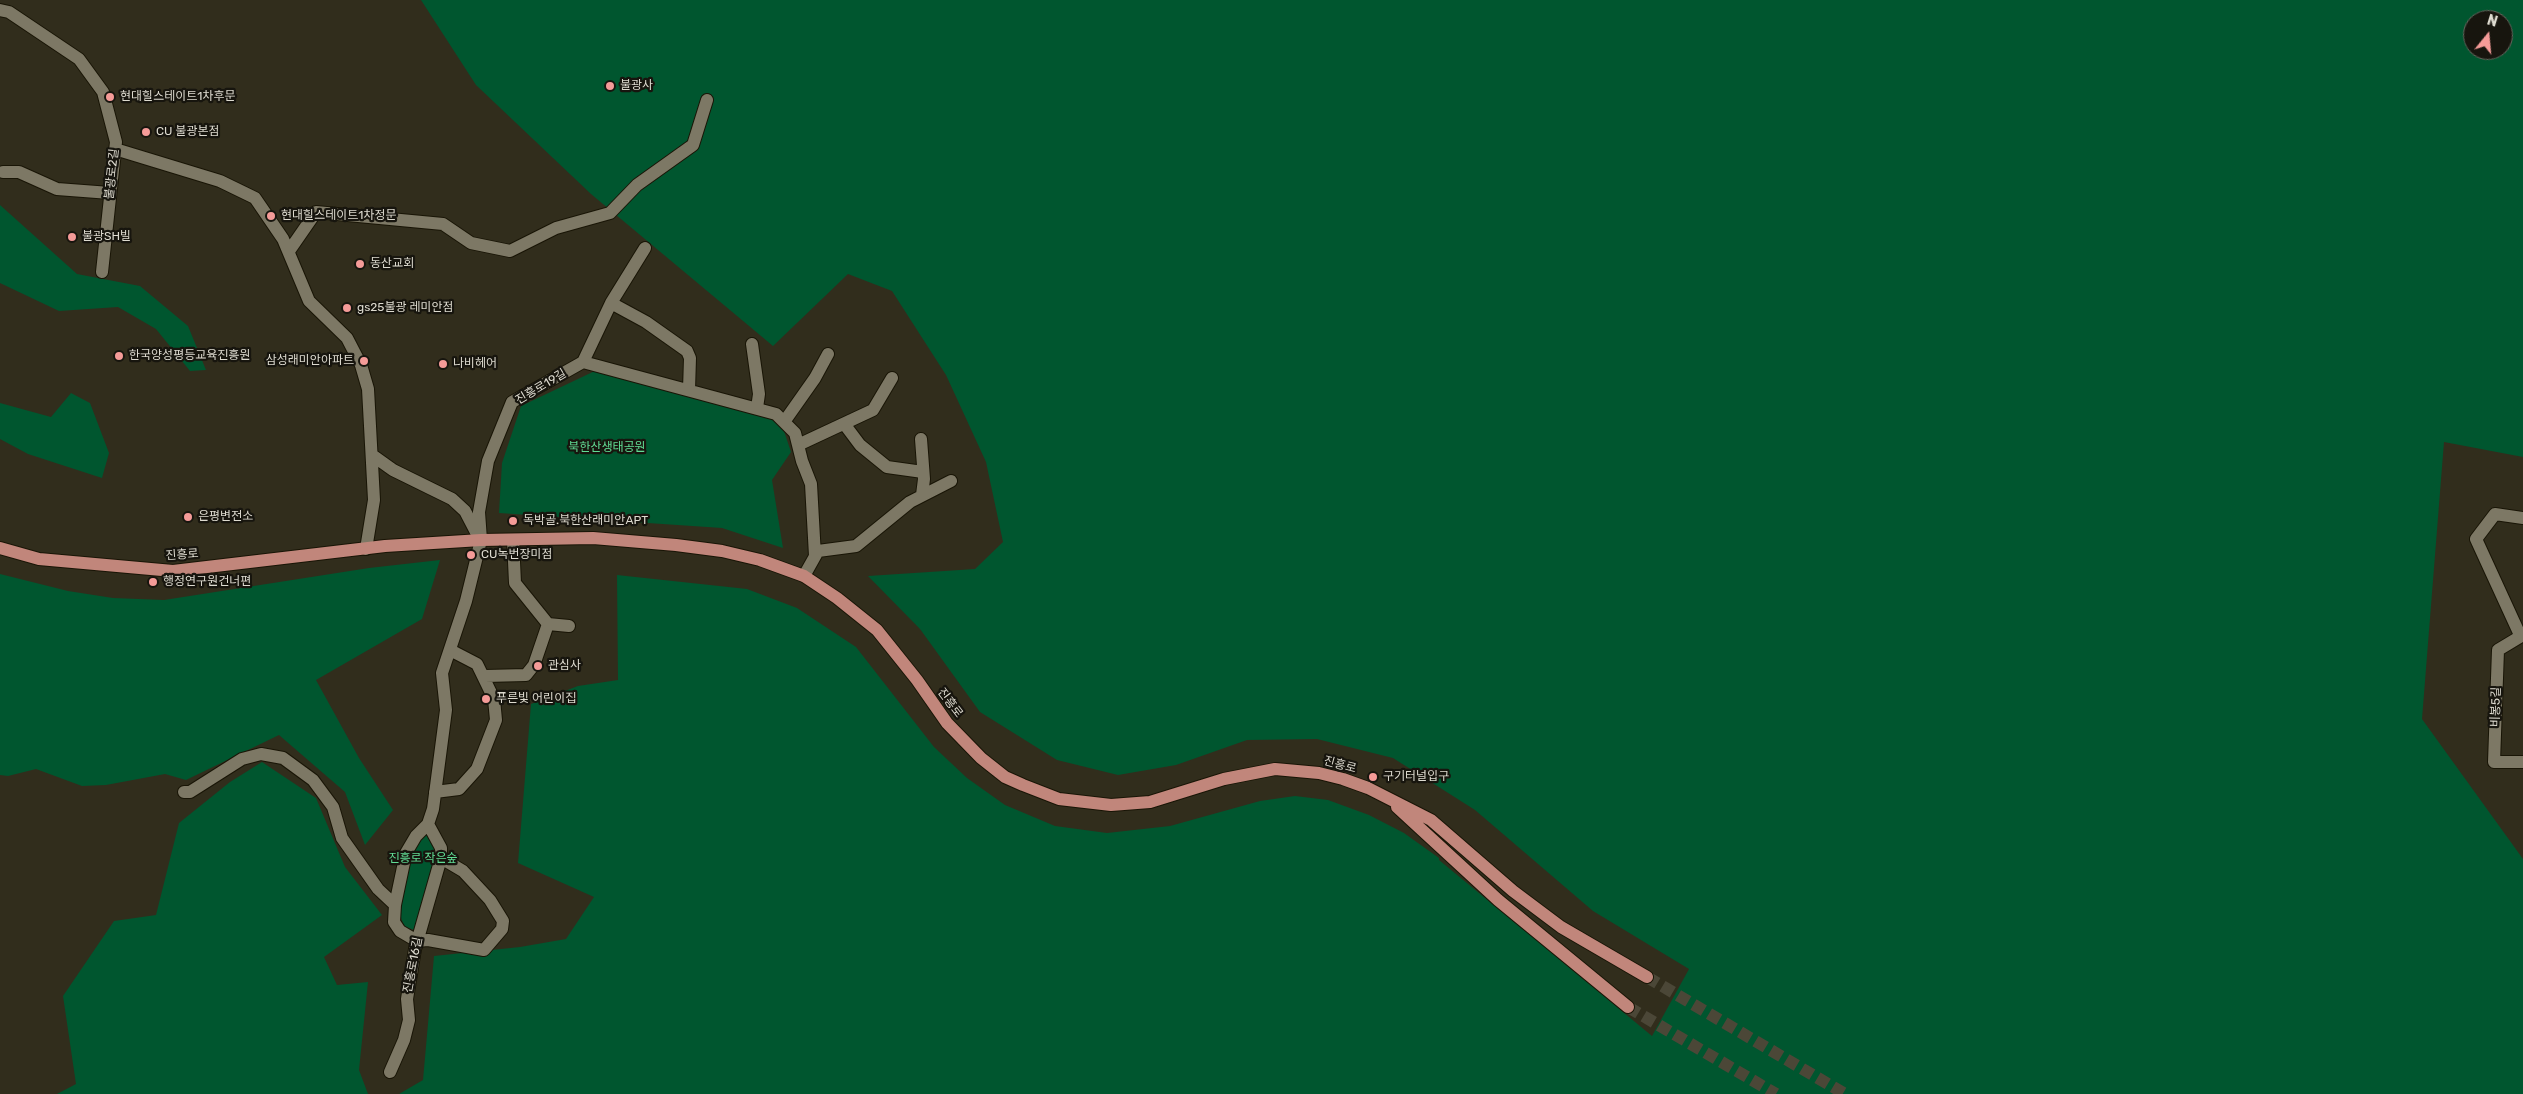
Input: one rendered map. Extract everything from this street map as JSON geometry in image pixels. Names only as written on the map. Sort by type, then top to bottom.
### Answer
[{"type":"main road","name":"진흥로","points":[[0,548],[39,559],[173,571],[385,546],[481,540],[593,538],[685,546],[722,551],[760,560],[804,576],[836,598],[876,630],[917,680],[947,724],[981,758],[1005,777],[1059,799],[1087,804],[1125,805],[1150,802],[1224,779],[1275,769],[1319,773],[1335,777],[1368,788],[1431,820],[1513,891],[1561,927],[1647,977]]},
{"type":"main road","name":"진흥로","points":[[1386,797],[1498,900],[1628,1007]]},
{"type":"street","name":"불광로2길","points":[[0,10],[9,12],[79,59],[103,92],[116,142],[102,272]]},
{"type":"street","points":[[288,251],[316,212],[443,224],[471,243],[510,251],[556,228],[610,214],[637,185],[693,144],[707,100]]},
{"type":"street","points":[[115,149],[220,180],[256,198],[288,251],[309,302],[347,338],[361,364],[368,389],[374,500],[366,549]]},
{"type":"street","points":[[3,172],[19,172],[57,189],[110,193]]},
{"type":"street","points":[[645,248],[612,303],[583,362],[776,414],[795,433],[811,484],[815,556]]},
{"type":"street","points":[[612,303],[646,322],[687,351],[690,358],[689,390]]},
{"type":"street","points":[[752,344],[759,394],[757,408]]},
{"type":"street","points":[[784,422],[815,378],[828,354]]},
{"type":"street","name":"진흥로19길","points":[[481,540],[479,512],[488,461],[512,402],[583,362]]},
{"type":"street","points":[[798,445],[845,425],[873,410],[892,378]]},
{"type":"street","points":[[845,425],[860,445],[888,468],[923,472]]},
{"type":"street","points":[[921,440],[922,496]]},
{"type":"street","points":[[372,454],[393,470],[452,499],[465,511],[481,540],[466,601],[442,673],[446,710],[433,809],[428,824],[416,836],[406,853],[395,905],[394,922],[400,931],[418,941],[428,940],[484,950],[502,928],[503,922],[490,900],[463,871],[441,858],[440,848],[428,824]]},
{"type":"street","points":[[804,576],[818,551],[856,546],[910,502],[951,481]]},
{"type":"street","name":"비봉5길","points":[[2523,518],[2495,514],[2476,539],[2522,635],[2498,650],[2494,762],[2523,762]]},
{"type":"street","points":[[513,540],[515,583],[548,624],[569,626]]},
{"type":"street","points":[[485,676],[526,674],[534,665],[548,624]]},
{"type":"street","points":[[435,792],[460,789],[477,769],[496,720],[494,699],[485,676],[477,664],[450,650]]},
{"type":"street","points":[[184,792],[190,792],[242,759],[261,754],[283,758],[313,780],[333,807],[342,838],[378,889],[395,905]]},
{"type":"street","name":"진흥로16길","points":[[390,1072],[404,1040],[409,1020],[407,999],[418,941],[441,858]]},
{"type":"green space","points":[[421,0],[2523,0],[2523,457],[2444,442],[2422,719],[2523,859],[2523,1094],[399,1094],[423,1080],[434,956],[520,947],[566,939],[594,897],[518,863],[531,704],[578,686],[618,680],[617,575],[747,589],[797,608],[856,647],[934,747],[967,778],[1005,805],[1055,826],[1107,833],[1170,826],[1260,801],[1295,796],[1328,800],[1369,815],[1404,833],[1439,858],[1439,860],[1652,1036],[1689,969],[1593,911],[1475,810],[1393,758],[1317,739],[1247,740],[1176,765],[1118,775],[1057,760],[980,712],[920,629],[868,576],[975,569],[1003,542],[986,462],[946,375],[892,291],[848,274],[773,346],[591,194],[476,85]]},
{"type":"green space","points":[[0,205],[77,274],[140,286],[188,326],[206,370],[190,371],[156,329],[118,307],[59,311],[0,283]]},
{"type":"green space","name":"북한산생태공원","points":[[599,369],[781,422],[791,452],[772,480],[783,548],[722,528],[499,513],[502,463],[521,406]]},
{"type":"green space","points":[[71,393],[90,403],[109,453],[102,478],[28,454],[0,439],[0,403],[51,417]]},
{"type":"green space","points":[[440,560],[422,619],[316,680],[359,758],[393,810],[365,845],[345,792],[279,735],[186,780],[165,774],[106,785],[82,786],[36,769],[8,776],[0,775],[0,574],[68,591],[113,598],[164,600],[369,568]]},
{"type":"green space","points":[[262,762],[316,798],[345,867],[382,915],[324,957],[337,985],[368,982],[359,1070],[368,1094],[57,1094],[76,1084],[63,996],[114,921],[156,915],[179,823],[230,782]]},
{"type":"green space","name":"진흥로 작은숲","points":[[425,831],[434,840],[438,858],[416,931],[404,926],[400,915],[410,848]]},
{"type":"tunnel","points":[[1647,977],[1845,1094]]},
{"type":"tunnel","points":[[1628,1007],[1776,1094]]},
{"type":"place","name":"불광사","points":[[610,86]]},
{"type":"place","name":"현대힐스테이트1차후문","points":[[110,97]]},
{"type":"place","name":"CU 불광본점","points":[[146,132]]},
{"type":"place","name":"현대힐스테이트1차정문","points":[[271,216]]},
{"type":"place","name":"불광SH빌","points":[[72,237]]},
{"type":"place","name":"동산교회","points":[[360,264]]},
{"type":"place","name":"gs25불광 레미안점","points":[[347,308]]},
{"type":"place","name":"한국양성평등교육진흥원","points":[[119,356]]},
{"type":"place","name":"삼성래미안아파트","points":[[364,361]]},
{"type":"place","name":"나비헤어","points":[[443,364]]},
{"type":"place","name":"은평변전소","points":[[188,517]]},
{"type":"place","name":"독박골.북한산래미안APT","points":[[513,521]]},
{"type":"place","name":"CU녹번장미점","points":[[471,555]]},
{"type":"place","name":"행정연구원건너편","points":[[153,582]]},
{"type":"place","name":"관심사","points":[[538,666]]},
{"type":"place","name":"푸른빛 어린이집","points":[[486,699]]},
{"type":"place","name":"구기터널입구","points":[[1373,777]]}]
